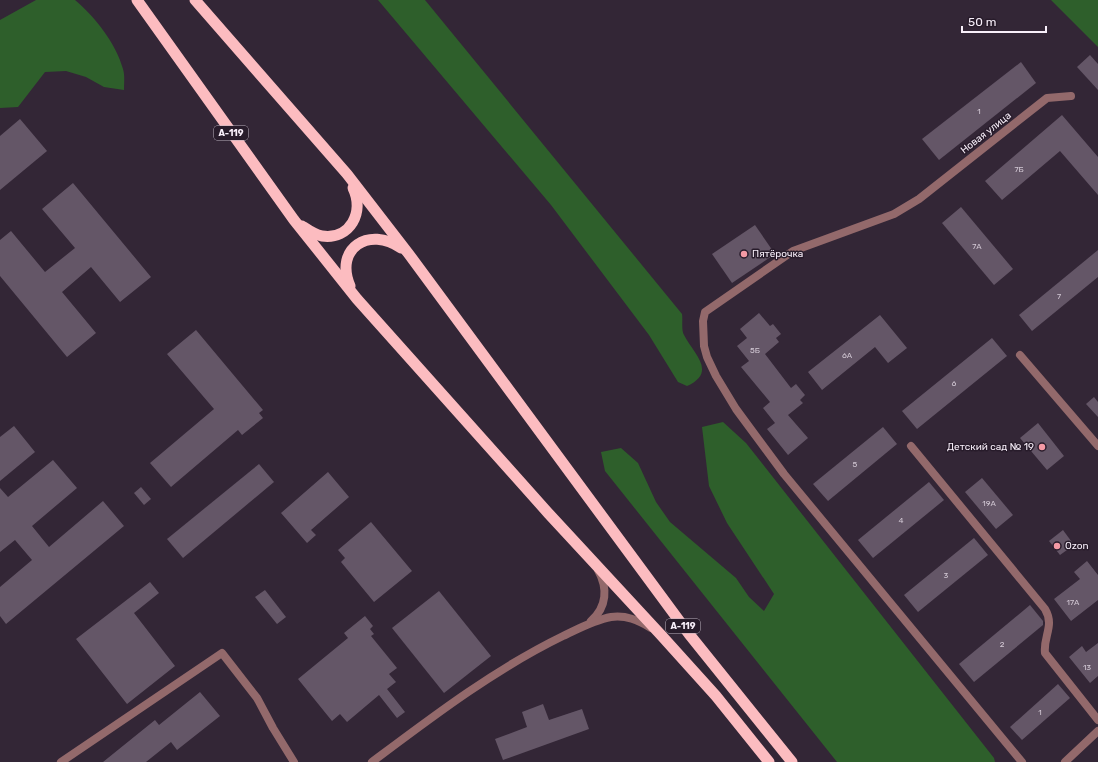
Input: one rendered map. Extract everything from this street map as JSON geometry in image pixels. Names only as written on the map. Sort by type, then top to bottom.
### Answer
[{"type":"highway","name":"А-119","points":[[137,0],[294,220],[357,299],[595,564],[662,635],[716,696],[770,762]]},
{"type":"highway","name":"А-119","points":[[195,0],[347,174],[408,253],[689,634],[792,762]]},
{"type":"highway","points":[[294,220],[308,230],[321,236],[337,236],[350,228],[357,215],[358,197],[347,174]]},
{"type":"highway","points":[[357,299],[349,284],[345,272],[347,259],[353,248],[363,241],[376,238],[392,242],[408,253]]},
{"type":"street","name":"Новая улица","points":[[1022,762],[784,474],[736,409],[716,376],[704,346],[703,321],[705,312],[792,251],[894,214],[919,199],[1047,98],[1072,96]]},
{"type":"street","points":[[1020,355],[1098,446]]},
{"type":"street","points":[[911,446],[1045,609],[1050,622],[1046,637],[1045,653],[1098,720]]},
{"type":"street","points":[[588,624],[597,616],[604,599],[603,582],[595,564]]},
{"type":"street","points":[[372,762],[411,732],[490,679],[542,647],[588,624],[611,617],[632,618],[662,635]]},
{"type":"street","points":[[61,762],[222,653],[257,698],[294,762]]},
{"type":"street","points":[[1066,762],[1098,731]]},
{"type":"green space","points":[[36,0],[75,0],[90,14],[110,40],[120,59],[124,74],[124,90],[104,87],[86,77],[66,71],[45,72],[18,107],[0,108],[0,20]]},
{"type":"green space","points":[[378,0],[425,0],[682,314],[683,333],[697,355],[702,368],[701,375],[696,381],[687,386],[678,382],[649,335],[551,205]]},
{"type":"green space","points":[[1051,0],[1098,0],[1098,47]]},
{"type":"green space","points":[[723,422],[746,443],[994,758],[995,762],[837,762],[605,471],[601,452],[621,448],[638,463],[656,502],[670,522],[736,578],[749,597],[764,611],[774,594],[727,523],[709,486],[702,427]]},
{"type":"building","points":[[1090,55],[1098,64],[1098,90],[1077,67]]},
{"type":"building","points":[[1021,62],[1036,83],[939,160],[922,139]]},
{"type":"building","points":[[1062,115],[1098,157],[1098,195],[1060,151],[1002,200],[985,181]]},
{"type":"building","points":[[20,119],[47,151],[0,190],[0,136]]},
{"type":"building","points":[[73,183],[151,277],[120,302],[91,267],[62,292],[96,333],[67,357],[0,276],[0,240],[11,231],[45,272],[75,248],[42,209]]},
{"type":"building","points":[[961,207],[1013,269],[994,285],[942,223]]},
{"type":"building","name":"Пятёрочка","points":[[755,225],[775,254],[732,283],[712,254]]},
{"type":"building","points":[[1098,250],[1098,277],[1032,331],[1019,315]]},
{"type":"building","points":[[759,313],[770,326],[773,324],[781,334],[776,338],[779,342],[765,354],[791,388],[796,384],[805,395],[800,400],[803,403],[788,415],[808,438],[788,455],[767,429],[775,423],[763,408],[770,402],[741,367],[749,361],[737,346],[747,338],[740,329]]},
{"type":"building","points":[[880,315],[907,348],[888,363],[875,347],[822,390],[808,372]]},
{"type":"building","points":[[196,330],[263,410],[259,413],[263,418],[242,435],[238,430],[171,487],[150,463],[214,409],[167,354]]},
{"type":"building","points":[[992,338],[1007,356],[917,429],[902,411]]},
{"type":"building","points":[[1094,397],[1098,402],[1098,417],[1086,404]]},
{"type":"building","name":"Детский сад № 19","points":[[1038,423],[1064,456],[1047,470],[1020,438]]},
{"type":"building","points":[[14,426],[35,452],[0,481],[0,437]]},
{"type":"building","points":[[883,427],[897,444],[828,501],[813,484]]},
{"type":"building","points":[[53,460],[77,488],[32,526],[49,547],[103,501],[124,526],[6,624],[0,616],[0,587],[32,560],[15,540],[0,552],[0,488],[8,497]]},
{"type":"building","points":[[259,464],[274,482],[183,558],[167,539]]},
{"type":"building","points":[[328,472],[349,497],[311,530],[316,535],[307,543],[281,513]]},
{"type":"building","points":[[982,478],[1013,515],[996,529],[965,492]]},
{"type":"building","points":[[929,482],[944,500],[873,558],[858,540]]},
{"type":"building","points":[[141,487],[151,499],[144,505],[134,493]]},
{"type":"building","points":[[371,522],[412,571],[374,602],[341,562],[345,558],[338,550]]},
{"type":"building","points":[[1063,530],[1074,545],[1060,555],[1049,541]]},
{"type":"building","points":[[974,538],[988,555],[918,612],[904,595]]},
{"type":"building","points":[[1087,561],[1098,575],[1098,600],[1071,621],[1054,599],[1080,579],[1074,572]]},
{"type":"building","points":[[150,582],[159,593],[134,613],[175,666],[127,704],[76,639]]},
{"type":"building","points":[[265,590],[286,617],[277,624],[255,597]]},
{"type":"building","points":[[439,591],[491,656],[444,693],[392,628]]},
{"type":"building","points":[[1030,605],[1043,621],[1043,625],[974,682],[959,664]]},
{"type":"building","points":[[365,616],[373,626],[370,629],[374,634],[371,636],[397,668],[389,674],[396,682],[387,689],[405,712],[397,718],[379,695],[347,722],[340,714],[332,721],[298,679],[348,638],[344,633]]},
{"type":"building","points":[[1098,643],[1098,676],[1090,683],[1069,657],[1082,646],[1086,652]]},
{"type":"building","points":[[1058,684],[1070,698],[1022,740],[1010,727]]},
{"type":"building","points":[[200,692],[220,716],[177,750],[171,742],[146,762],[103,762],[155,720],[159,725]]},
{"type":"building","points":[[543,704],[549,720],[582,709],[589,729],[503,760],[495,739],[527,727],[522,712]]},
{"type":"place","name":"Пятёрочка","points":[[744,254]]},
{"type":"place","name":"Детский сад № 19","points":[[1042,447]]},
{"type":"place","name":"Ozon","points":[[1057,546]]}]
